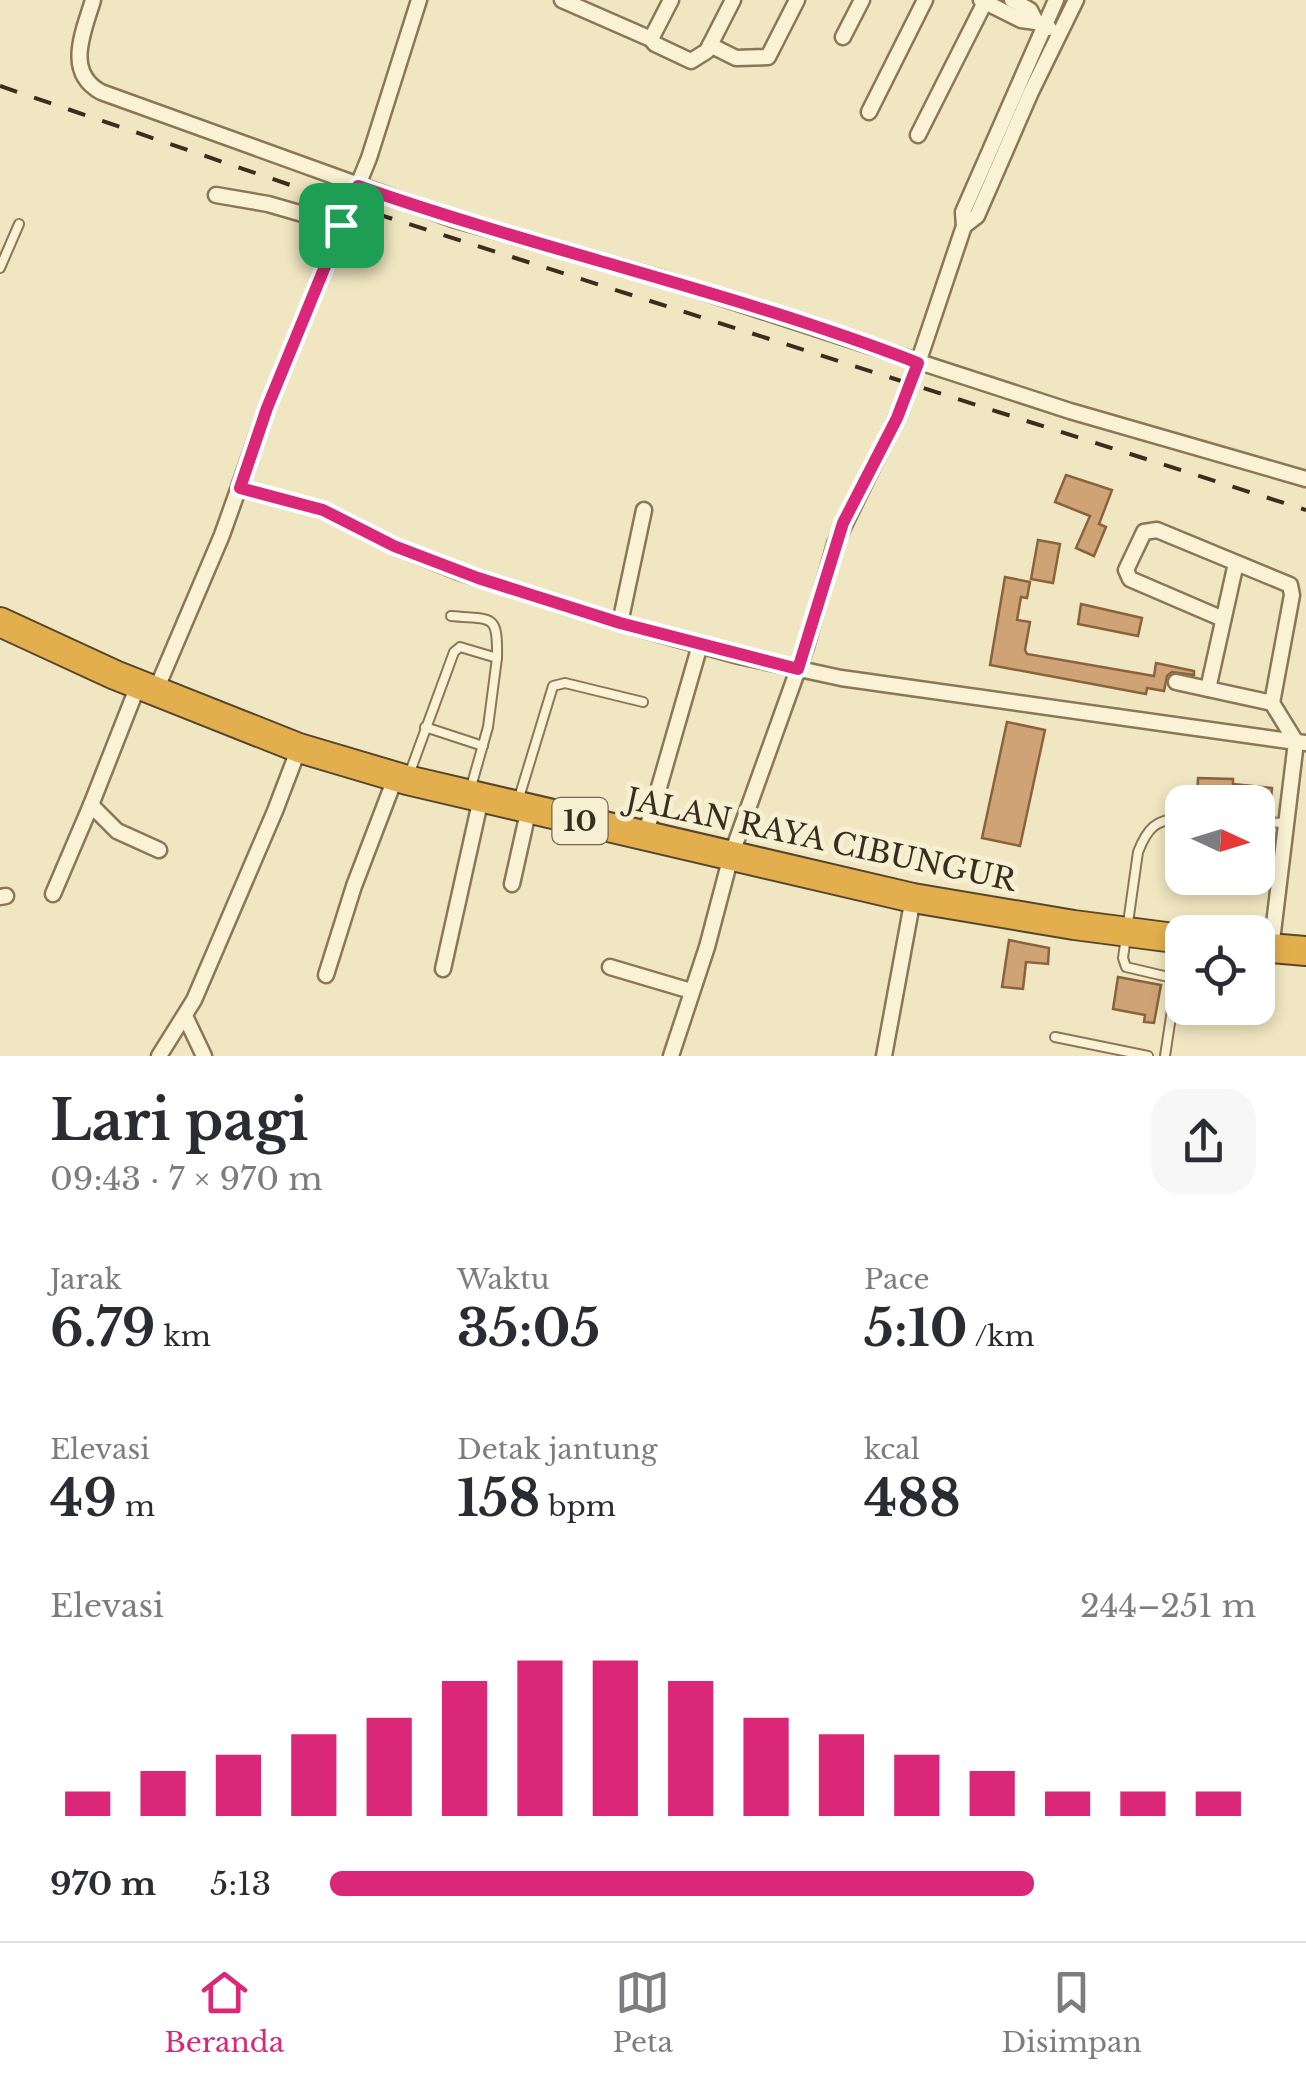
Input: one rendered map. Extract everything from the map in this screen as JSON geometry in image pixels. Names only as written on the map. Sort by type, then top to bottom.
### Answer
[{"type":"highway","name":"JALAN RAYA CIBUNGUR","points":[[0,622],[298,748],[401,778],[912,898],[1165,937]]},
{"type":"highway","points":[[1275,949],[1306,952]]},
{"type":"street","points":[[94,0],[80,44],[79,66],[92,87],[476,226],[664,279],[918,363],[1306,479]]},
{"type":"street","points":[[53,894],[240,488],[267,408],[358,186],[419,0]]},
{"type":"street","points":[[562,0],[691,61],[710,45],[732,0]]},
{"type":"street","points":[[595,17],[604,0]]},
{"type":"street","points":[[651,39],[671,0]]},
{"type":"street","points":[[710,45],[736,58],[768,57],[797,0]]},
{"type":"street","points":[[843,38],[862,0]]},
{"type":"street","points":[[869,112],[925,0]]},
{"type":"street","points":[[1012,0],[1027,7],[1040,24]]},
{"type":"street","points":[[918,363],[964,226],[963,212],[1040,24],[1056,0]]},
{"type":"street","points":[[964,226],[977,216],[1076,0]]},
{"type":"street","points":[[918,135],[984,1],[1021,20],[1059,32]]},
{"type":"street","points":[[216,195],[268,204],[341,225]]},
{"type":"street","points":[[671,1056],[707,947],[731,856],[798,669],[843,523],[897,418]]},
{"type":"street","points":[[240,488],[323,510],[440,565],[700,646],[840,678],[1301,742]]},
{"type":"street","points":[[620,623],[644,510]]},
{"type":"street","points":[[1223,619],[1130,579],[1126,570],[1140,539],[1150,530],[1290,585],[1292,595],[1272,702]]},
{"type":"street","points":[[1208,689],[1236,563]]},
{"type":"street","points":[[645,836],[700,646]]},
{"type":"street","points":[[1176,682],[1272,702],[1301,742],[1270,915]]},
{"type":"street","points":[[159,1056],[185,1016],[276,811],[298,748]]},
{"type":"street","points":[[326,975],[354,886],[401,778]]},
{"type":"street","points":[[443,969],[475,797]]},
{"type":"street","points":[[91,805],[117,830],[159,850]]},
{"type":"street","points":[[512,884],[523,806]]},
{"type":"street","points":[[884,1056],[912,898]]},
{"type":"street","points":[[610,967],[691,991]]},
{"type":"street","points":[[185,1016],[204,1056]]},
{"type":"lane","points":[[0,268],[19,224]]},
{"type":"lane","points":[[451,616],[490,620],[498,631],[494,691],[475,797]]},
{"type":"lane","points":[[401,778],[454,652],[460,647],[468,648],[496,658]]},
{"type":"lane","points":[[523,806],[553,686],[566,684],[643,702]]},
{"type":"lane","points":[[425,727],[483,746]]},
{"type":"lane","points":[[1165,821],[1150,827],[1138,852],[1122,958],[1126,967],[1165,976]]},
{"type":"lane","points":[[1275,823],[1288,824]]},
{"type":"lane","points":[[1165,1056],[1170,1025]]},
{"type":"lane","points":[[1055,1036],[1148,1056]]},
{"type":"path","points":[[897,418],[918,363]]},
{"type":"building","points":[[1066,475],[1112,490],[1099,524],[1106,527],[1094,556],[1076,548],[1090,516],[1055,502]]},
{"type":"building","points":[[1038,540],[1060,544],[1053,583],[1031,579]]},
{"type":"building","points":[[1005,577],[1030,582],[1027,598],[1021,597],[1017,620],[1030,622],[1027,654],[1154,676],[1156,663],[1194,671],[1194,675],[1172,672],[1167,676],[1164,691],[1147,688],[1146,694],[990,665]]},
{"type":"building","points":[[1081,604],[1142,618],[1138,636],[1078,624]]},
{"type":"building","points":[[1007,722],[1045,730],[1020,846],[982,838]]},
{"type":"building","points":[[1198,778],[1233,779],[1233,784],[1243,785],[1198,785]]},
{"type":"building","points":[[1009,940],[1049,948],[1048,964],[1026,962],[1023,989],[1002,987]]},
{"type":"building","points":[[1118,977],[1161,985],[1154,1023],[1144,1022],[1145,1015],[1113,1009]]},
{"type":"railway","points":[[0,86],[349,205],[1306,510]]},
{"type":"route","points":[[358,186],[476,226],[832,332],[918,363],[897,418],[843,523],[798,669],[620,623],[478,578],[394,546],[323,510],[240,488],[267,408],[341,225],[358,186]]}]
